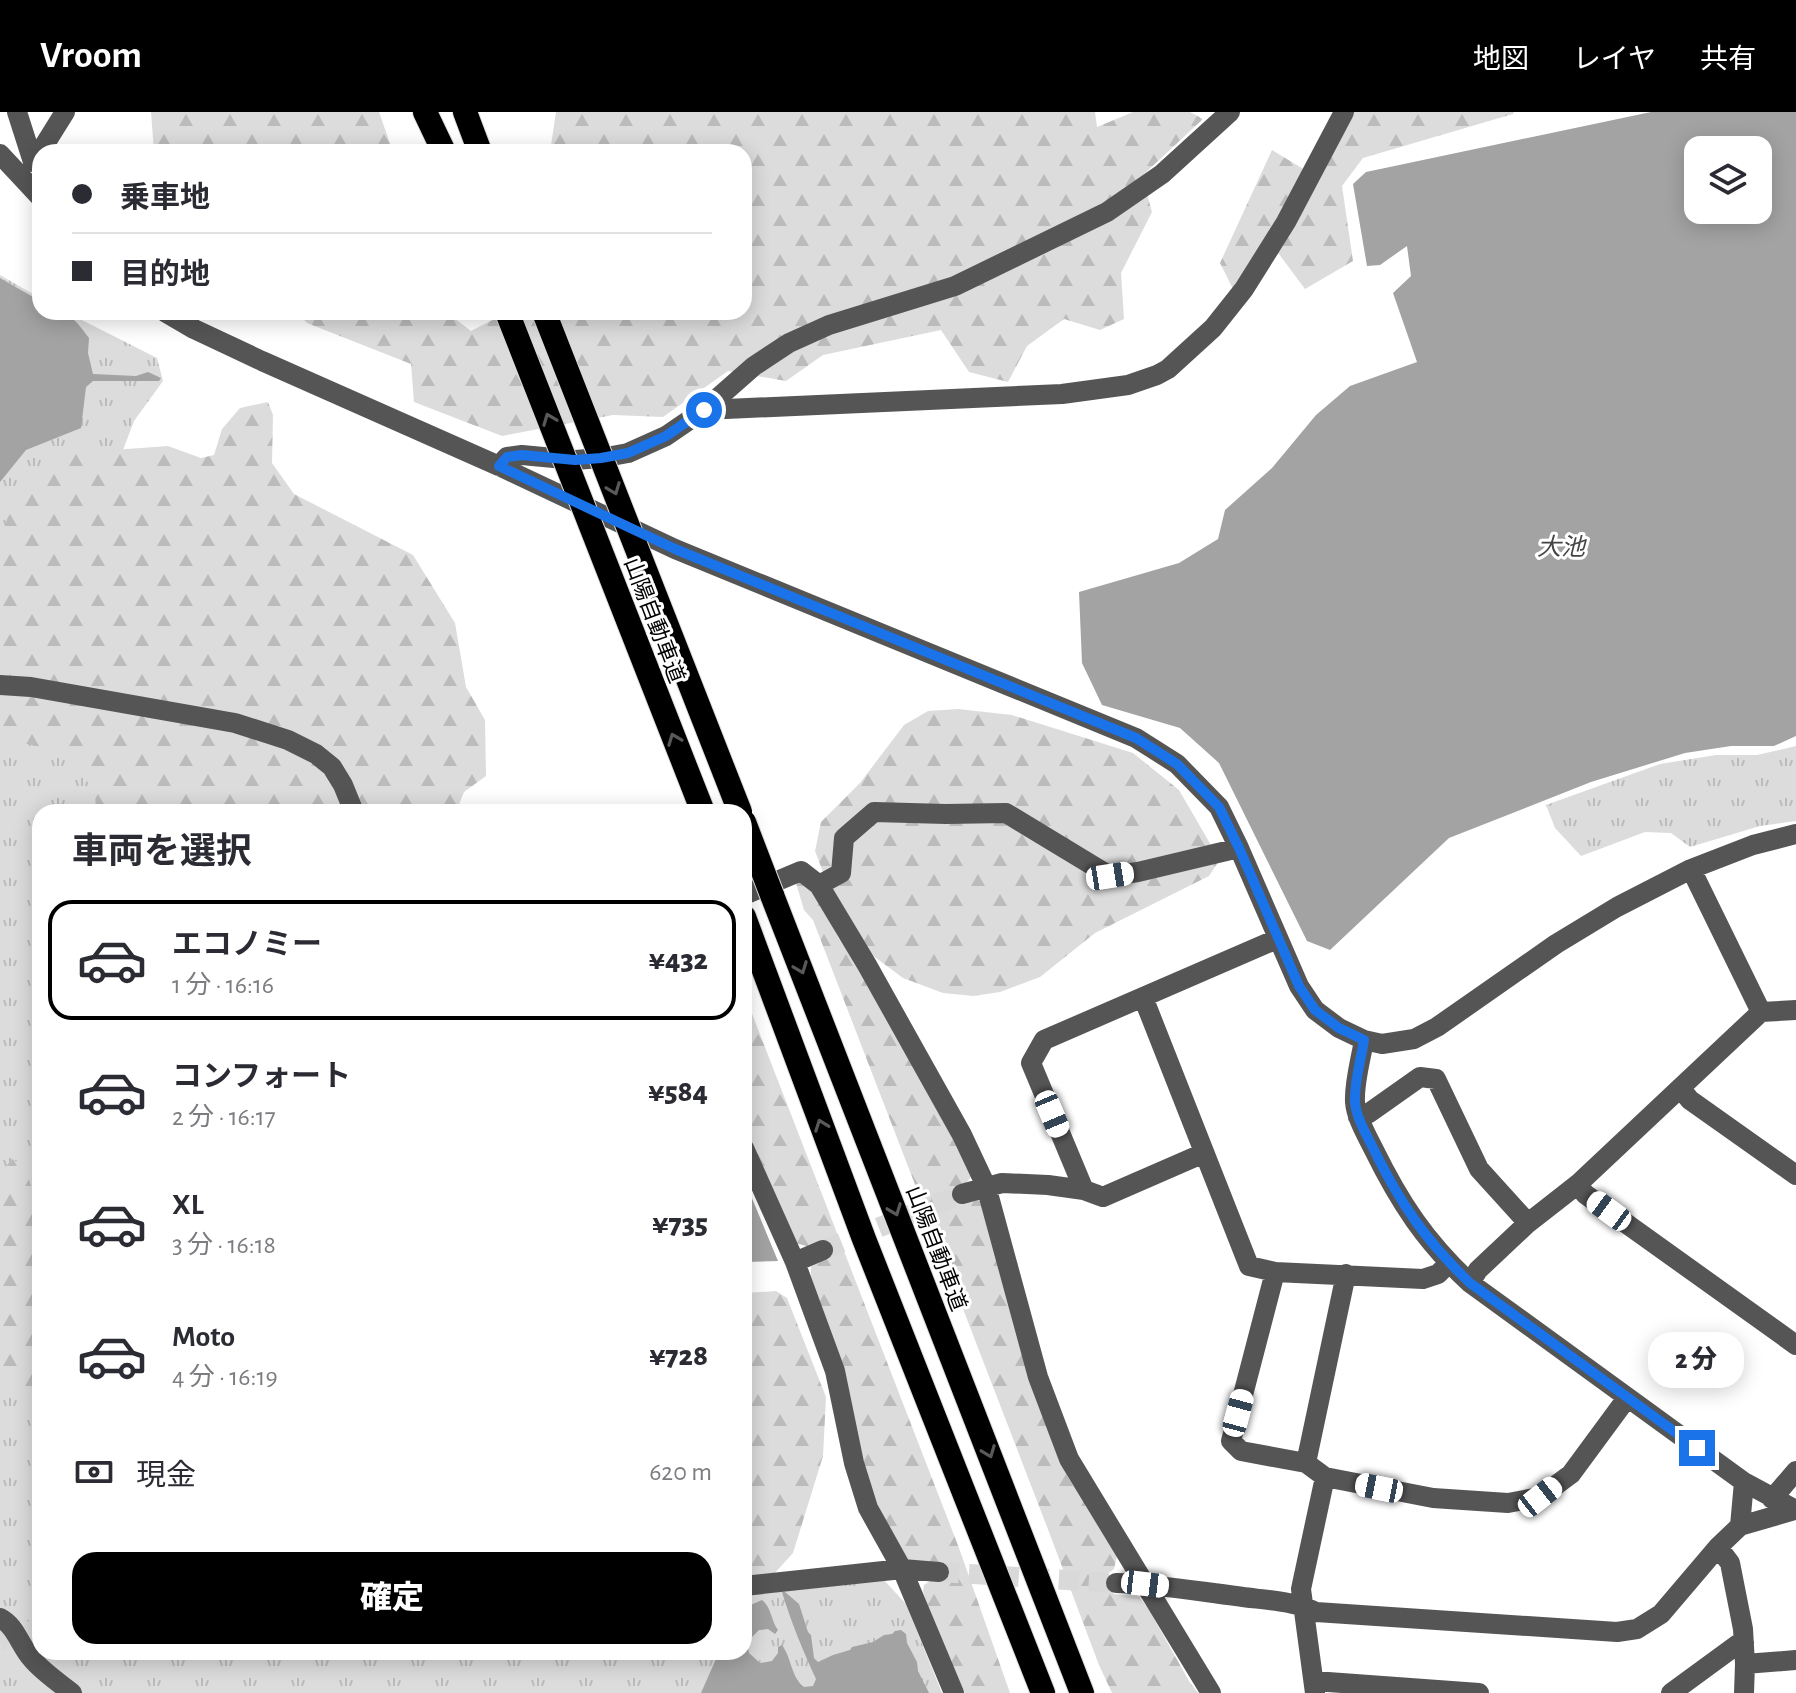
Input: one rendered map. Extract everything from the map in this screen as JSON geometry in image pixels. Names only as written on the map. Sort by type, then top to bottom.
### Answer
[{"type":"highway","points":[[428,112],[442,144]]},
{"type":"highway","points":[[465,112],[477,144]]},
{"type":"highway","points":[[483,112],[491,144]]},
{"type":"highway","name":"山陽自動車道","points":[[510,320],[700,804]]},
{"type":"highway","name":"山陽自動車道","points":[[547,320],[737,804]]},
{"type":"highway","name":"山陽自動車道","points":[[752,843],[1082,1693]]},
{"type":"highway","points":[[752,938],[864,1239],[1043,1693]]},
{"type":"highway","points":[[864,1239],[1025,1693]]},
{"type":"highway","points":[[1023,1540],[1094,1693]]},
{"type":"street","points":[[17,112],[32,156]]},
{"type":"street","points":[[45,144],[65,112]]},
{"type":"street","points":[[499,466],[507,457],[522,455],[575,460],[601,458],[628,453],[666,436],[704,410],[754,366],[789,343],[829,325],[955,286],[1107,212],[1162,174],[1230,112]]},
{"type":"street","points":[[704,410],[1062,394],[1128,385],[1168,369],[1213,328],[1244,289],[1286,222],[1344,112]]},
{"type":"street","points":[[0,154],[32,162]]},
{"type":"street","points":[[179,320],[675,549],[1136,738],[1177,764],[1219,807],[1299,986],[1315,1010],[1339,1028],[1364,1040],[1382,1044],[1414,1039],[1437,1027],[1617,907],[1691,869],[1753,845],[1796,834]]},
{"type":"street","points":[[0,685],[31,687],[235,723],[288,740],[316,754],[332,767],[351,804]]},
{"type":"street","points":[[819,885],[841,873],[844,838],[874,812],[1006,813],[1110,876],[1239,848]]},
{"type":"street","points":[[1691,869],[1761,1012]]},
{"type":"street","points":[[752,892],[801,871],[819,885],[933,1080],[986,1186],[1038,1377],[1069,1459],[1211,1693]]},
{"type":"street","points":[[1084,1190],[1031,1063],[1044,1040],[1277,939]]},
{"type":"street","points":[[1143,997],[1249,1266],[1275,1272],[1423,1279],[1438,1274],[1449,1263]]},
{"type":"street","points":[[1470,1283],[1478,1270],[1528,1223],[1578,1184],[1761,1012],[1796,1010]]},
{"type":"street","points":[[1364,1040],[1355,1102],[1358,1117],[1391,1186],[1419,1229],[1449,1263],[1470,1283],[1744,1482],[1795,1510]]},
{"type":"street","points":[[1358,1117],[1369,1113],[1420,1077],[1436,1079],[1479,1169],[1528,1223]]},
{"type":"street","points":[[1680,1088],[1690,1100],[1796,1175]]},
{"type":"street","points":[[962,1194],[1002,1183],[1048,1185],[1084,1190],[1103,1197],[1204,1153]]},
{"type":"street","points":[[752,1166],[795,1262],[835,1371],[854,1463],[868,1508],[902,1569],[954,1693]]},
{"type":"street","points":[[1578,1184],[1585,1194],[1796,1345]]},
{"type":"street","points":[[795,1262],[823,1250]]},
{"type":"street","points":[[1275,1272],[1231,1441],[1241,1451],[1306,1463],[1325,1477],[1433,1498],[1508,1503],[1540,1497],[1571,1474],[1627,1398]]},
{"type":"street","points":[[1306,1463],[1346,1274]]},
{"type":"street","points":[[1772,1499],[1796,1471]]},
{"type":"street","points":[[1325,1477],[1301,1589],[1314,1687],[1479,1693]]},
{"type":"street","points":[[1740,1526],[1744,1482]]},
{"type":"street","points":[[1116,1583],[1145,1584],[1302,1605],[1316,1612],[1617,1632],[1637,1629],[1661,1614],[1740,1526],[1795,1510]]},
{"type":"street","points":[[1718,1547],[1730,1563],[1743,1629],[1744,1693]]},
{"type":"street","points":[[752,1585],[902,1569],[939,1572]]},
{"type":"street","points":[[0,1618],[10,1624],[22,1648],[32,1659]]},
{"type":"street","points":[[1671,1693],[1738,1644],[1745,1654],[1796,1660]]},
{"type":"street","points":[[33,1660],[72,1693]]},
{"type":"green space","points":[[151,112],[379,112],[390,144],[153,144]]},
{"type":"green space","points":[[556,112],[1095,112],[1097,127],[1133,112],[1190,112],[1203,119],[1142,176],[1152,212],[1121,273],[1124,319],[1100,330],[1064,319],[1027,346],[1008,382],[969,372],[941,330],[823,355],[786,381],[728,371],[663,417],[613,415],[502,436],[414,402],[411,364],[304,320],[457,320],[471,331],[492,320],[752,320],[752,144],[551,144]]},
{"type":"green space","points":[[1336,112],[1514,112],[1363,158],[1342,186],[1353,261],[1305,289],[1267,238],[1233,289],[1220,263],[1272,150],[1305,170]]},
{"type":"green space","points":[[0,275],[32,293],[32,320],[82,320],[157,358],[163,381],[134,421],[123,450],[130,804],[32,804],[32,1660],[752,1660],[752,1588],[883,1579],[906,1604],[942,1693],[0,1693]]},
{"type":"green space","points":[[268,402],[273,415],[272,463],[294,494],[413,555],[455,623],[466,687],[485,720],[486,776],[464,792],[459,804],[96,804],[95,794],[72,757],[0,738],[0,545],[11,504],[31,473],[72,453],[168,446],[201,458],[214,455],[222,429],[240,408]]},
{"type":"green space","points":[[958,709],[1012,715],[1133,753],[1179,790],[1215,852],[1217,864],[1209,876],[1095,933],[1040,977],[1000,992],[973,996],[943,993],[903,978],[868,952],[835,904],[815,851],[821,822],[860,783],[904,725],[928,711]]},
{"type":"green space","points":[[1796,746],[1796,821],[1760,826],[1690,847],[1671,833],[1645,832],[1581,856],[1555,828],[1546,805],[1660,764],[1716,755],[1757,755]]},
{"type":"green space","points":[[796,883],[816,891],[838,937],[867,978],[937,1103],[971,1177],[967,1182],[975,1198],[981,1202],[1001,1276],[1118,1552],[1114,1569],[1107,1574],[1114,1594],[1139,1597],[1198,1693],[1112,1693]]},
{"type":"green space","points":[[752,1014],[959,1548],[1010,1693],[965,1693],[930,1616],[923,1591],[924,1585],[930,1581],[894,1546],[862,1460],[811,1276],[811,1267],[816,1261],[810,1247],[795,1243],[752,1145]]},
{"type":"green space","points":[[12,1159],[25,1167],[32,1190],[32,1409],[0,1376],[0,1174]]},
{"type":"green space","points":[[776,1291],[787,1298],[826,1397],[823,1456],[793,1553],[773,1575],[752,1587],[752,1292]]},
{"type":"water","name":"大池","points":[[1651,112],[1796,112],[1796,736],[1774,746],[1731,746],[1685,753],[1591,782],[1449,838],[1330,950],[1307,941],[1219,763],[1180,728],[1102,705],[1082,663],[1079,592],[1179,563],[1218,539],[1225,510],[1272,468],[1316,415],[1350,386],[1417,362],[1393,293],[1411,276],[1407,246],[1380,265],[1367,266],[1353,184],[1366,172]]},
{"type":"water","points":[[0,278],[32,296],[32,320],[74,320],[78,324],[89,338],[88,353],[93,374],[136,376],[148,372],[161,378],[159,381],[93,381],[86,387],[81,428],[26,450],[0,482]]},
{"type":"water","points":[[752,1198],[778,1261],[752,1262]]},
{"type":"water","points":[[782,1592],[799,1604],[811,1635],[814,1658],[818,1662],[901,1630],[906,1634],[929,1693],[701,1693],[715,1660],[752,1660],[752,1656],[760,1663],[772,1661],[782,1645],[800,1683],[804,1687],[813,1686],[816,1679]]},
{"type":"water","points":[[762,1600],[778,1630],[775,1634],[768,1629],[759,1630],[752,1637],[752,1604]]},
{"type":"tunnel","points":[[823,1250],[962,1194]]},
{"type":"tunnel","points":[[939,1572],[1116,1583]]},
{"type":"tunnel","points":[[0,1641],[32,1631]]},
{"type":"route","points":[[704,410],[666,436],[628,453],[575,460],[522,455],[507,457],[499,466],[675,549],[1136,738],[1177,764],[1219,807],[1299,986],[1315,1010],[1339,1028],[1364,1040],[1355,1102],[1358,1117],[1391,1186],[1419,1229],[1470,1283],[1697,1448]]}]
